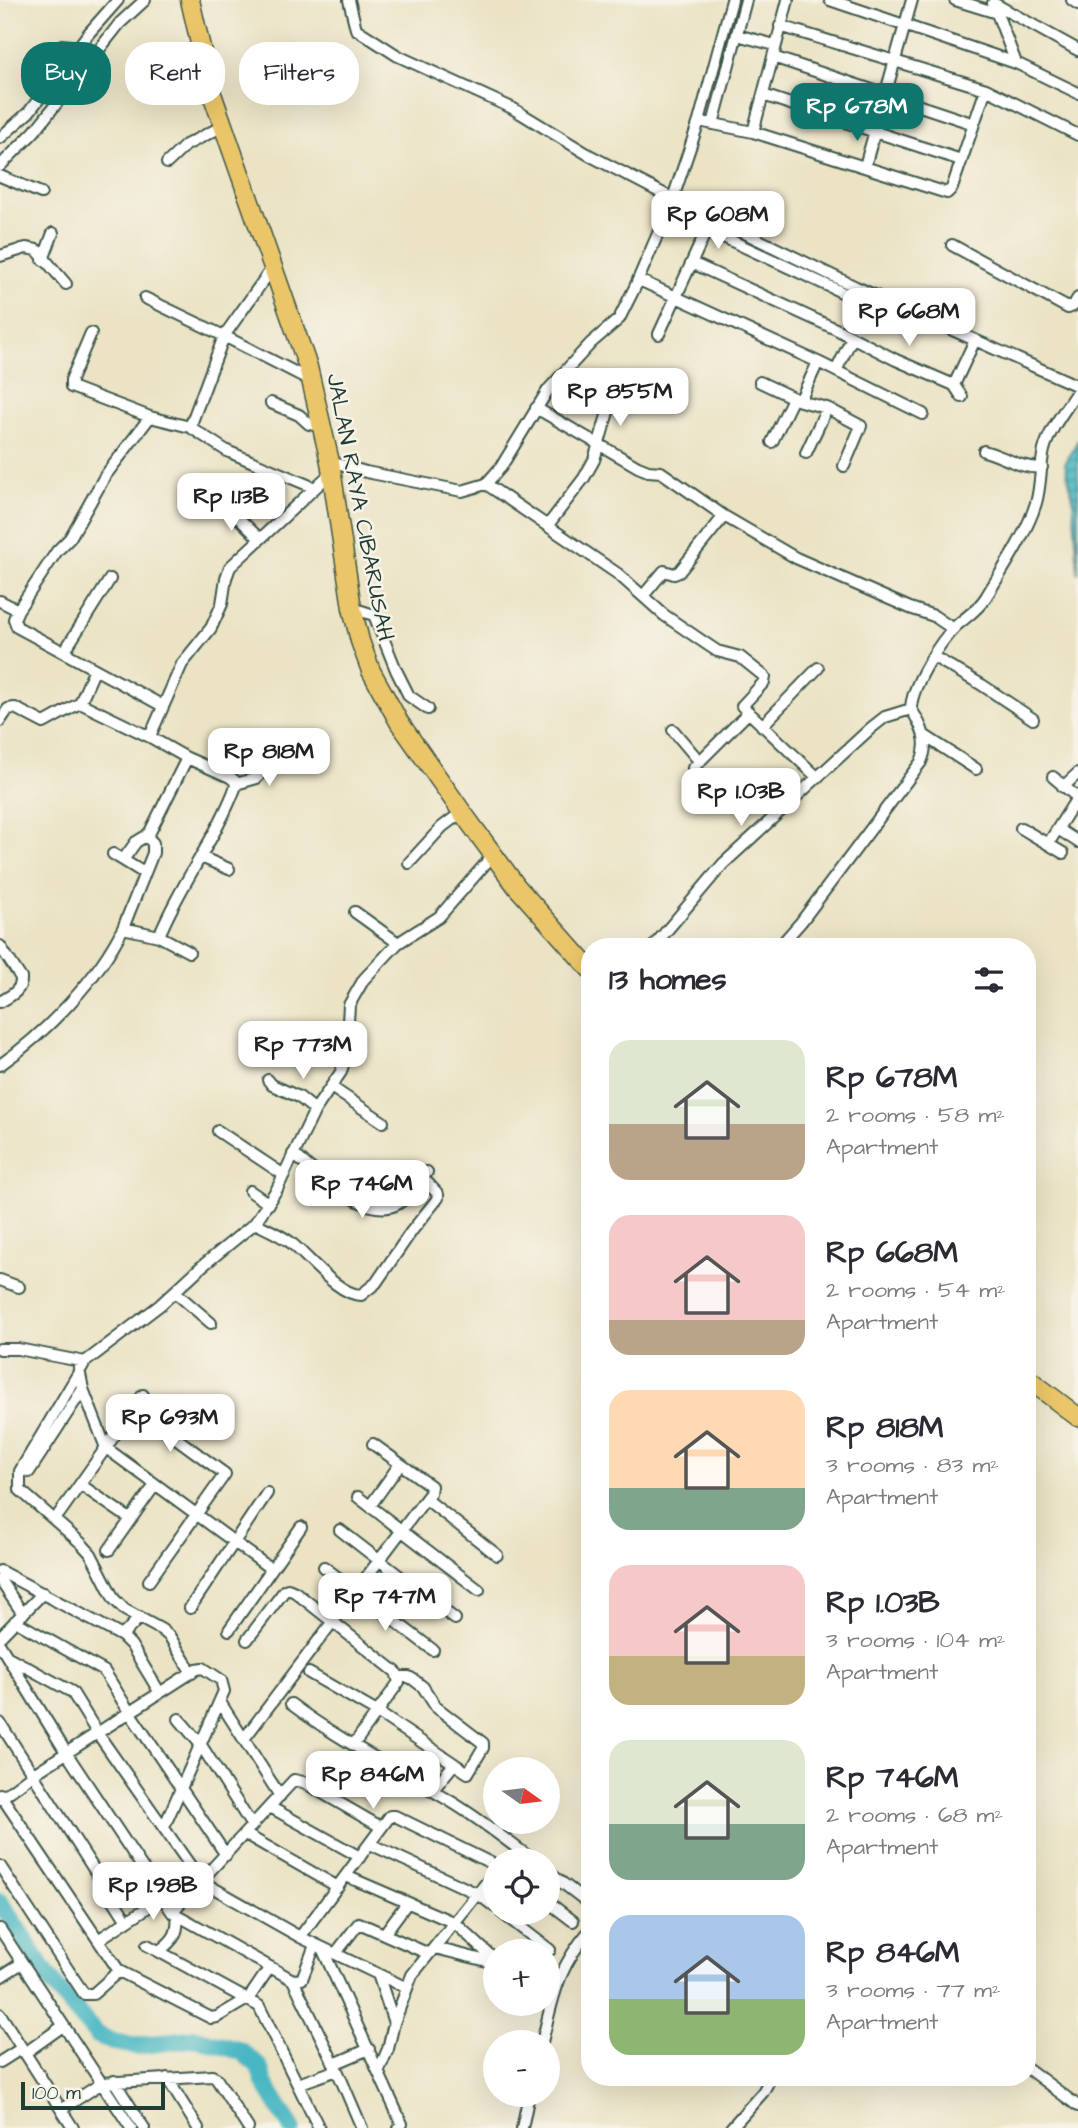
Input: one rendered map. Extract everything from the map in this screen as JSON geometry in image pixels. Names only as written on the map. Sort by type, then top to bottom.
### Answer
[{"type":"main road","name":"JALAN RAYA CIBARUSAH","points":[[190,0],[207,77],[295,324],[312,381],[330,468],[352,608],[363,650],[377,684],[399,722],[462,812],[524,896],[581,959]]},
{"type":"main road","points":[[1036,1385],[1078,1417]]},
{"type":"street","points":[[83,42],[118,0]]},
{"type":"street","points":[[106,42],[120,23],[145,0]]},
{"type":"street","points":[[349,0],[356,29],[407,61],[512,107],[589,155],[856,287],[1078,388],[1050,435],[1037,498],[1026,525],[984,600],[953,629],[915,692],[911,709],[925,736],[976,769]]},
{"type":"street","points":[[626,319],[699,121],[732,0]]},
{"type":"street","points":[[713,124],[746,0]]},
{"type":"street","points":[[753,132],[788,0]]},
{"type":"street","points":[[830,0],[1016,63],[1078,93]]},
{"type":"street","points":[[865,166],[912,0]]},
{"type":"street","points":[[955,0],[994,6],[1078,50]]},
{"type":"street","points":[[1072,0],[1078,4]]},
{"type":"street","points":[[994,6],[1016,63]]},
{"type":"street","points":[[780,26],[986,89],[1078,135]]},
{"type":"street","points":[[737,35],[775,46]]},
{"type":"street","points":[[773,57],[974,124]]},
{"type":"street","points":[[699,121],[753,132],[947,193],[952,188],[986,89]]},
{"type":"street","points":[[763,95],[961,160]]},
{"type":"street","points":[[0,138],[34,105]]},
{"type":"street","points":[[0,166],[56,105]]},
{"type":"street","points":[[167,163],[186,145],[223,126]]},
{"type":"street","points":[[0,176],[41,193]]},
{"type":"street","points":[[150,737],[182,664],[211,628],[222,604],[230,567],[316,488],[330,468],[366,472],[454,490],[486,484],[501,467],[548,390],[591,343],[619,318],[641,281],[672,214],[852,297]]},
{"type":"street","points":[[659,334],[707,229]]},
{"type":"street","points":[[43,260],[53,233]]},
{"type":"street","points":[[953,245],[1068,308],[1073,306],[1078,298]]},
{"type":"street","points":[[0,256],[28,248],[37,250],[66,284]]},
{"type":"street","points":[[692,263],[954,385],[962,397]]},
{"type":"street","points":[[190,427],[224,337],[273,267]]},
{"type":"street","points":[[641,281],[818,362],[923,414]]},
{"type":"street","points":[[145,298],[312,381]]},
{"type":"street","points":[[90,333],[71,380],[71,387],[150,417],[190,427],[227,451],[316,488]]},
{"type":"street","points":[[836,371],[852,338]]},
{"type":"street","points":[[954,385],[975,340]]},
{"type":"street","points":[[772,443],[818,362]]},
{"type":"street","points":[[760,382],[797,399],[827,408],[861,426],[844,466]]},
{"type":"street","points":[[271,403],[299,415],[309,424],[322,427]]},
{"type":"street","points":[[548,526],[584,478],[599,444],[610,405]]},
{"type":"street","points":[[536,408],[638,467],[661,472],[723,516],[796,558],[933,616],[953,629]]},
{"type":"street","points":[[806,453],[827,408]]},
{"type":"street","points":[[150,417],[105,476],[70,538],[57,551],[14,619],[17,627],[163,706]]},
{"type":"street","points":[[984,451],[1028,467],[1042,467]]},
{"type":"street","points":[[486,484],[618,573],[664,615],[717,651],[740,657],[763,674],[764,682],[742,706],[817,777]]},
{"type":"street","points":[[224,504],[260,539]]},
{"type":"street","points":[[643,596],[664,572],[679,572],[723,516]]},
{"type":"street","points":[[64,652],[110,579]]},
{"type":"street","points":[[0,601],[18,610]]},
{"type":"street","points":[[352,608],[374,615],[409,696],[428,709]]},
{"type":"street","points":[[934,657],[1034,719]]},
{"type":"street","points":[[762,726],[818,668]]},
{"type":"street","points":[[0,721],[8,709],[15,708],[44,723],[80,703],[95,669]]},
{"type":"street","points":[[80,703],[230,777],[236,784]]},
{"type":"street","points":[[661,938],[723,864],[817,777],[878,722],[895,712],[911,709]]},
{"type":"street","points":[[725,803],[694,771],[748,712]]},
{"type":"street","points":[[673,730],[700,762]]},
{"type":"street","points":[[787,938],[917,768],[924,756],[925,736]]},
{"type":"street","points":[[236,784],[257,778],[277,753],[299,765]]},
{"type":"street","points":[[144,873],[118,857],[150,832],[187,758]]},
{"type":"street","points":[[1063,787],[1078,773]]},
{"type":"street","points":[[1048,844],[1078,798],[1052,776]]},
{"type":"street","points":[[159,936],[172,905],[201,857],[236,784]]},
{"type":"street","points":[[409,863],[442,827],[462,812]]},
{"type":"street","points":[[1021,828],[1063,853]]},
{"type":"street","points":[[1058,829],[1078,842]]},
{"type":"street","points":[[0,1065],[27,1046],[55,1018],[112,950],[154,848],[146,836]]},
{"type":"street","points":[[192,1673],[170,1637],[152,1623],[125,1609],[110,1594],[95,1561],[81,1543],[20,1490],[20,1471],[82,1365],[175,1292],[255,1223],[269,1204],[315,1110],[344,1063],[348,1012],[364,979],[398,943],[439,917],[493,855]]},
{"type":"street","points":[[201,857],[229,869]]},
{"type":"street","points":[[355,912],[398,943]]},
{"type":"street","points":[[123,928],[159,936],[189,952]]},
{"type":"street","points":[[0,946],[22,982],[19,989],[0,1002]]},
{"type":"street","points":[[268,1080],[272,1085],[299,1097],[315,1110]]},
{"type":"street","points":[[331,1087],[383,1122]]},
{"type":"street","points":[[218,1130],[284,1175]]},
{"type":"street","points":[[255,1223],[291,1243],[336,1283],[355,1295],[361,1295],[376,1283],[411,1232],[438,1199],[438,1194],[425,1175],[411,1193],[396,1205],[370,1207],[324,1178],[293,1154]]},
{"type":"street","points":[[250,1191],[269,1204]]},
{"type":"street","points":[[0,1280],[19,1287]]},
{"type":"street","points":[[175,1292],[211,1323]]},
{"type":"street","points":[[0,1349],[18,1349],[82,1365]]},
{"type":"street","points":[[82,1365],[83,1389],[106,1448],[271,1569]]},
{"type":"street","points":[[29,1472],[83,1389]]},
{"type":"street","points":[[59,1514],[143,1395]]},
{"type":"street","points":[[135,1408],[224,1474],[149,1581]]},
{"type":"street","points":[[244,1739],[432,1490],[431,1486],[373,1444]]},
{"type":"street","points":[[370,1506],[400,1464]]},
{"type":"street","points":[[81,1485],[130,1520]]},
{"type":"street","points":[[108,1550],[155,1485]]},
{"type":"street","points":[[190,1608],[267,1493]]},
{"type":"street","points":[[358,1497],[479,1590]]},
{"type":"street","points":[[426,1499],[497,1555]]},
{"type":"street","points":[[229,1630],[301,1527]]},
{"type":"street","points":[[340,1530],[455,1619]]},
{"type":"street","points":[[324,1567],[433,1650]]},
{"type":"street","points":[[0,1571],[122,1636],[131,1645],[160,1693]]},
{"type":"street","points":[[0,1580],[19,1617],[102,1668],[226,1855]]},
{"type":"street","points":[[247,1640],[286,1589],[295,1592],[391,1668],[399,1677],[399,1682],[354,1745]]},
{"type":"street","points":[[0,1637],[43,1593]]},
{"type":"street","points":[[122,1636],[139,1617]]},
{"type":"street","points":[[0,1645],[67,1754],[174,1914],[178,1928],[176,1936],[159,1951]]},
{"type":"street","points":[[8,1657],[72,1692],[98,1734],[201,1881],[300,1937],[407,1988]]},
{"type":"street","points":[[164,1827],[225,1689],[221,1680],[203,1668],[32,1774],[1,1797],[119,1971],[211,2018],[249,1998],[270,1966]]},
{"type":"street","points":[[309,1673],[377,1712],[468,1773],[484,1744],[436,1707],[423,1687],[410,1677],[399,1677]]},
{"type":"street","points":[[220,1702],[280,1796]]},
{"type":"street","points":[[291,1704],[318,1724],[432,1791],[518,1848]]},
{"type":"street","points":[[179,1719],[201,1745],[248,1830],[338,1887]]},
{"type":"street","points":[[0,1723],[127,1920]]},
{"type":"street","points":[[432,1791],[454,1764]]},
{"type":"street","points":[[174,1914],[292,1780],[301,1781],[381,1827]]},
{"type":"street","points":[[270,1807],[360,1857]]},
{"type":"street","points":[[300,1937],[388,1817],[395,1816],[483,1859]]},
{"type":"street","points":[[370,1844],[483,1898]]},
{"type":"street","points":[[0,1866],[84,1994],[93,1994],[119,1971]]},
{"type":"street","points":[[346,1876],[455,1923],[483,1950]]},
{"type":"street","points":[[560,1881],[581,1897]]},
{"type":"street","points":[[379,2070],[416,1969],[483,1888]]},
{"type":"street","points":[[98,1940],[162,1898]]},
{"type":"street","points":[[384,1934],[407,1903]]},
{"type":"street","points":[[560,1911],[573,1921]]},
{"type":"street","points":[[174,1914],[293,1980],[336,2067],[362,2128]]},
{"type":"street","points":[[336,1953],[358,1924],[432,1951],[483,1959]]},
{"type":"street","points":[[518,1925],[536,1939]]},
{"type":"street","points":[[0,1929],[131,2128]]},
{"type":"street","points":[[545,2030],[564,1966],[581,1942]]},
{"type":"street","points":[[147,1945],[249,1998],[259,2006],[319,2128]]},
{"type":"street","points":[[293,1980],[302,1979],[319,1946]]},
{"type":"street","points":[[319,1946],[379,2070],[402,2124],[399,2128]]},
{"type":"street","points":[[0,1977],[22,1963]]},
{"type":"street","points":[[378,1974],[394,2023]]},
{"type":"street","points":[[0,2014],[73,2128]]},
{"type":"street","points":[[0,2062],[63,2026]]},
{"type":"street","points":[[299,2084],[369,2049]]},
{"type":"street","points":[[1036,2075],[1078,2106]]},
{"type":"street","points":[[62,2109],[102,2083],[216,2077],[248,2128]]},
{"type":"street","points":[[167,2078],[198,2128]]},
{"type":"street","points":[[114,2081],[144,2128]]},
{"type":"street","points":[[731,2128],[766,2086]]},
{"type":"street","points":[[522,2128],[526,2107]]},
{"type":"water","points":[[1078,440],[1078,574],[1073,498],[1065,464]]},
{"type":"waterway","points":[[0,1902],[53,1984],[96,2034],[113,2042],[136,2046],[196,2038],[241,2051],[259,2066],[264,2083],[292,2128]]}]
